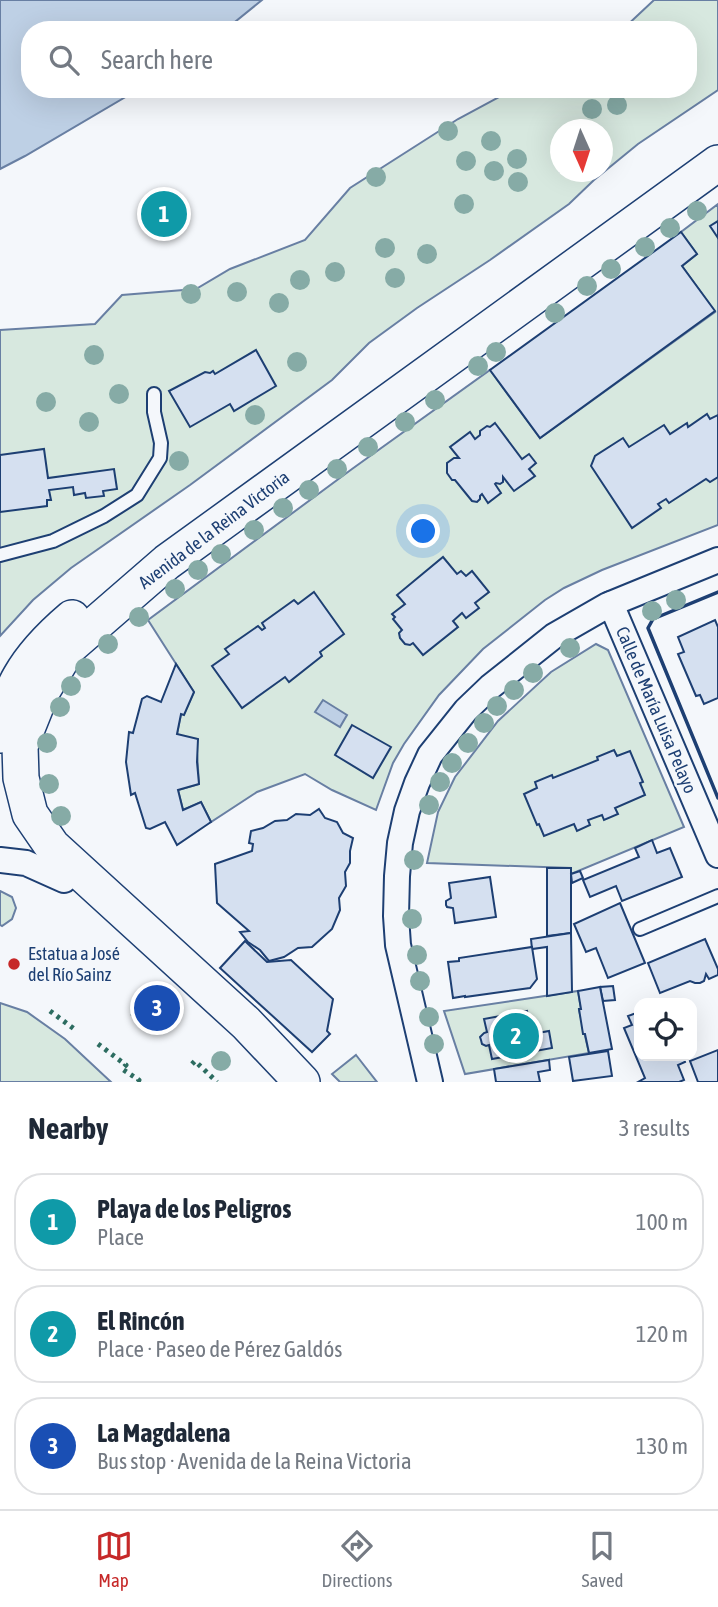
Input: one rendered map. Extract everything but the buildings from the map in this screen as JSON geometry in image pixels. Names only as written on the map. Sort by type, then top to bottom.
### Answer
[{"type":"main road","name":"Avenida de la Reina Victoria","points":[[278,1082],[186,992],[27,848],[10,817],[2,779],[7,700],[36,653],[57,631],[150,554],[405,374],[718,145]]},
{"type":"main road","name":"Avenida de la Reina Victoria","points":[[5,739],[42,691],[69,647],[167,562],[718,163]]},
{"type":"main road","name":"Avenida de la Reina Victoria","points":[[5,739],[21,778],[30,814],[52,846],[246,1023],[302,1082]]},
{"type":"street","points":[[430,1082],[398,945],[396,916],[400,843],[407,811],[430,755],[466,710],[490,687],[554,636],[611,604],[718,560]]},
{"type":"street","name":"Calle de María Luisa Pelayo","points":[[611,604],[718,855]]},
{"type":"street","points":[[0,860],[26,863],[64,880]]},
{"type":"lane","points":[[0,555],[53,541],[104,516],[137,495],[160,458],[161,443],[154,412],[154,394]]},
{"type":"lane","points":[[639,929],[718,896]]},
{"type":"shaded area","points":[[654,0],[718,0],[718,90],[638,144],[613,164],[613,119],[550,119],[550,182],[592,182],[569,204],[369,343],[332,380],[190,485],[71,568],[33,600],[0,636],[0,330],[95,324],[122,295],[196,289],[230,269],[305,240],[350,188],[458,119],[497,98],[697,98],[697,21],[632,21]]},
{"type":"shaded area","points":[[718,204],[718,525],[602,570],[564,588],[483,649],[439,695],[404,744],[393,763],[376,810],[305,774],[257,792],[211,822],[201,802],[183,810],[178,790],[199,784],[197,753],[177,734],[181,714],[184,714],[194,692],[148,620],[490,370],[540,438],[715,312],[682,266],[697,254],[681,232]]},
{"type":"shaded area","points":[[596,644],[608,650],[684,827],[571,874],[571,868],[427,863],[438,812],[455,777],[498,721],[551,672]]},
{"type":"shaded area","points":[[0,891],[12,897],[16,908],[12,919],[2,926],[0,925]]},
{"type":"shaded area","points":[[578,991],[579,1010],[589,1053],[465,1074],[444,1011]]},
{"type":"shaded area","points":[[0,1003],[27,1012],[65,1039],[111,1082],[0,1082]]},
{"type":"shaded area","points":[[356,1055],[377,1082],[340,1082],[332,1074]]},
{"type":"water","points":[[0,0],[262,0],[236,21],[21,21],[21,98],[124,98],[0,169]]},
{"type":"water","points":[[323,700],[347,715],[340,727],[315,712]]},
{"type":"hedge","points":[[50,1011],[77,1031]]},
{"type":"hedge","points":[[132,1013],[146,1025]]},
{"type":"hedge","points":[[98,1044],[126,1065],[122,1069],[139,1080],[138,1082]]},
{"type":"hedge","points":[[192,1064],[195,1061],[217,1082]]},
{"type":"wall","points":[[718,592],[653,619],[648,628],[718,798]]},
{"type":"place","name":"Playa de los Peligros","points":[[164,214]]},
{"type":"place","name":"Estatua a José del Río Sainz","points":[[14,964]]},
{"type":"place","name":"La Magdalena","points":[[157,1008]]},
{"type":"place","name":"El Rincón","points":[[516,1036]]}]
